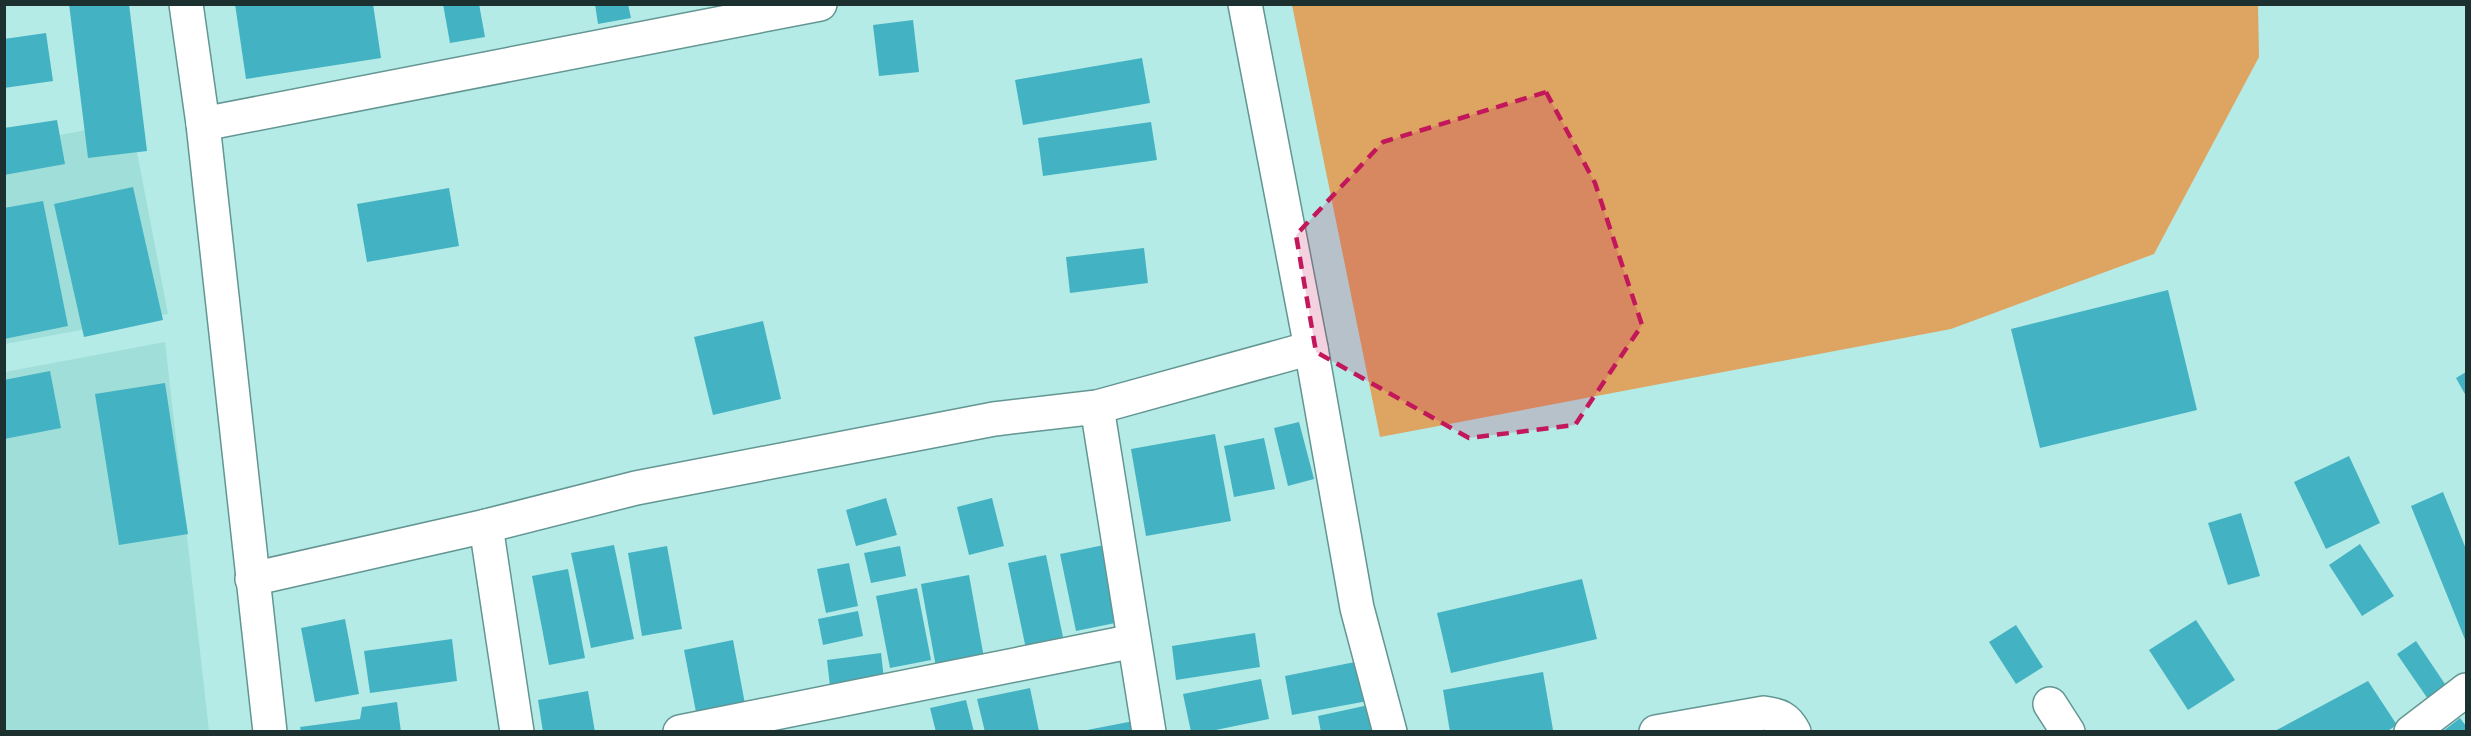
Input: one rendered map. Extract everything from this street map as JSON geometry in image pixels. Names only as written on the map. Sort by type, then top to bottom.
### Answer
[{"type":"street","points":[[186,4],[203,124],[270,732]]},
{"type":"street","points":[[203,124],[820,4]]},
{"type":"street","points":[[1245,4],[1311,348],[1357,608],[1390,732]]},
{"type":"street","points":[[252,579],[486,526],[636,488],[994,418],[1097,407],[1311,348]]},
{"type":"street","points":[[1097,407],[1149,732]]},
{"type":"street","points":[[486,526],[517,732]]},
{"type":"street","points":[[680,732],[1134,640]]},
{"type":"street","points":[[2411,732],[2466,690]]},
{"type":"street","points":[[2050,704],[2068,732]]},
{"type":"street","points":[[1656,732],[1764,713],[1780,715],[1790,723],[1794,732]]},
{"type":"highlighted area","points":[[1546,92],[1595,183],[1642,325],[1575,425],[1469,438],[1316,352],[1296,235],[1383,142]]},
{"type":"shaded area","points":[[1292,5],[2258,5],[2259,57],[2154,254],[1951,329],[1380,437]]},
{"type":"shaded area","points":[[131,121],[168,314],[5,344],[5,146]]},
{"type":"shaded area","points":[[165,342],[209,731],[5,732],[5,372]]},
{"type":"building","points":[[69,4],[129,4],[147,151],[88,158]]},
{"type":"building","points":[[235,4],[373,4],[381,58],[246,79]]},
{"type":"building","points":[[443,4],[479,4],[485,37],[450,43]]},
{"type":"building","points":[[595,4],[628,4],[631,18],[598,24]]},
{"type":"building","points":[[913,20],[919,72],[879,76],[873,25]]},
{"type":"building","points":[[46,33],[53,81],[4,88],[4,39]]},
{"type":"building","points":[[1142,58],[1150,103],[1023,125],[1015,80]]},
{"type":"building","points":[[57,120],[65,164],[4,175],[4,128]]},
{"type":"building","points":[[1151,122],[1157,160],[1043,176],[1038,138]]},
{"type":"building","points":[[133,187],[163,320],[84,337],[54,204]]},
{"type":"building","points":[[449,188],[459,246],[367,262],[357,204]]},
{"type":"building","points":[[43,201],[68,326],[4,339],[4,208]]},
{"type":"building","points":[[1144,248],[1148,283],[1070,293],[1066,257]]},
{"type":"building","points":[[2168,290],[2197,410],[2040,448],[2011,329]]},
{"type":"building","points":[[763,321],[781,399],[713,415],[694,337]]},
{"type":"building","points":[[50,371],[61,428],[4,439],[4,380]]},
{"type":"building","points":[[2466,372],[2466,396],[2456,378]]},
{"type":"building","points":[[165,383],[188,534],[119,545],[95,394]]},
{"type":"building","points":[[1299,422],[1314,479],[1288,486],[1274,428]]},
{"type":"building","points":[[1215,434],[1231,521],[1146,536],[1131,449]]},
{"type":"building","points":[[1264,438],[1275,489],[1234,497],[1224,446]]},
{"type":"building","points":[[2349,456],[2380,523],[2326,549],[2294,482]]},
{"type":"building","points":[[2443,492],[2466,549],[2466,642],[2411,506]]},
{"type":"building","points":[[886,498],[897,535],[856,546],[846,510]]},
{"type":"building","points":[[992,498],[1004,546],[969,555],[957,507]]},
{"type":"building","points":[[2241,513],[2260,576],[2228,585],[2208,523]]},
{"type":"building","points":[[2360,544],[2394,596],[2362,616],[2329,565]]},
{"type":"building","points":[[614,545],[634,639],[591,648],[571,553]]},
{"type":"building","points":[[1104,545],[1120,622],[1076,631],[1060,554]]},
{"type":"building","points":[[667,546],[682,629],[642,636],[628,553]]},
{"type":"building","points":[[900,546],[906,576],[871,583],[864,553]]},
{"type":"building","points":[[1046,555],[1064,642],[1026,649],[1008,563]]},
{"type":"building","points":[[849,563],[858,606],[826,613],[817,569]]},
{"type":"building","points":[[568,569],[585,658],[549,665],[532,576]]},
{"type":"building","points":[[969,575],[984,658],[936,667],[921,584]]},
{"type":"building","points":[[1582,579],[1597,639],[1451,673],[1437,613]]},
{"type":"building","points":[[917,588],[931,660],[890,668],[876,596]]},
{"type":"building","points":[[858,611],[863,636],[823,645],[818,619]]},
{"type":"building","points":[[345,619],[359,694],[315,702],[301,628]]},
{"type":"building","points":[[2196,620],[2235,680],[2188,710],[2149,650]]},
{"type":"building","points":[[2016,625],[2043,667],[2016,684],[1989,642]]},
{"type":"building","points":[[1255,633],[1260,667],[1176,680],[1172,646]]},
{"type":"building","points":[[452,639],[457,681],[370,693],[364,651]]},
{"type":"building","points":[[733,640],[745,704],[696,712],[684,650]]},
{"type":"building","points":[[2416,641],[2449,690],[2430,702],[2397,654]]},
{"type":"building","points":[[881,653],[884,679],[830,686],[827,660]]},
{"type":"building","points":[[1365,660],[1373,700],[1292,715],[1285,676]]},
{"type":"building","points":[[1543,672],[1553,730],[1450,732],[1443,690]]},
{"type":"building","points":[[1261,679],[1269,719],[1206,732],[1191,732],[1183,694]]},
{"type":"building","points":[[2368,681],[2397,725],[2386,732],[2273,732]]},
{"type":"building","points":[[1030,688],[1039,731],[985,732],[977,699]]},
{"type":"building","points":[[588,691],[595,732],[543,732],[538,700]]},
{"type":"building","points":[[966,700],[974,732],[936,732],[930,708]]},
{"type":"building","points":[[397,702],[401,732],[301,732],[300,727],[360,719],[362,707]]},
{"type":"building","points":[[1378,703],[1384,732],[1321,732],[1318,716]]},
{"type":"building","points":[[2460,718],[2466,726],[2466,732],[2442,732]]},
{"type":"building","points":[[1139,720],[1141,732],[1087,732],[1087,730]]}]
